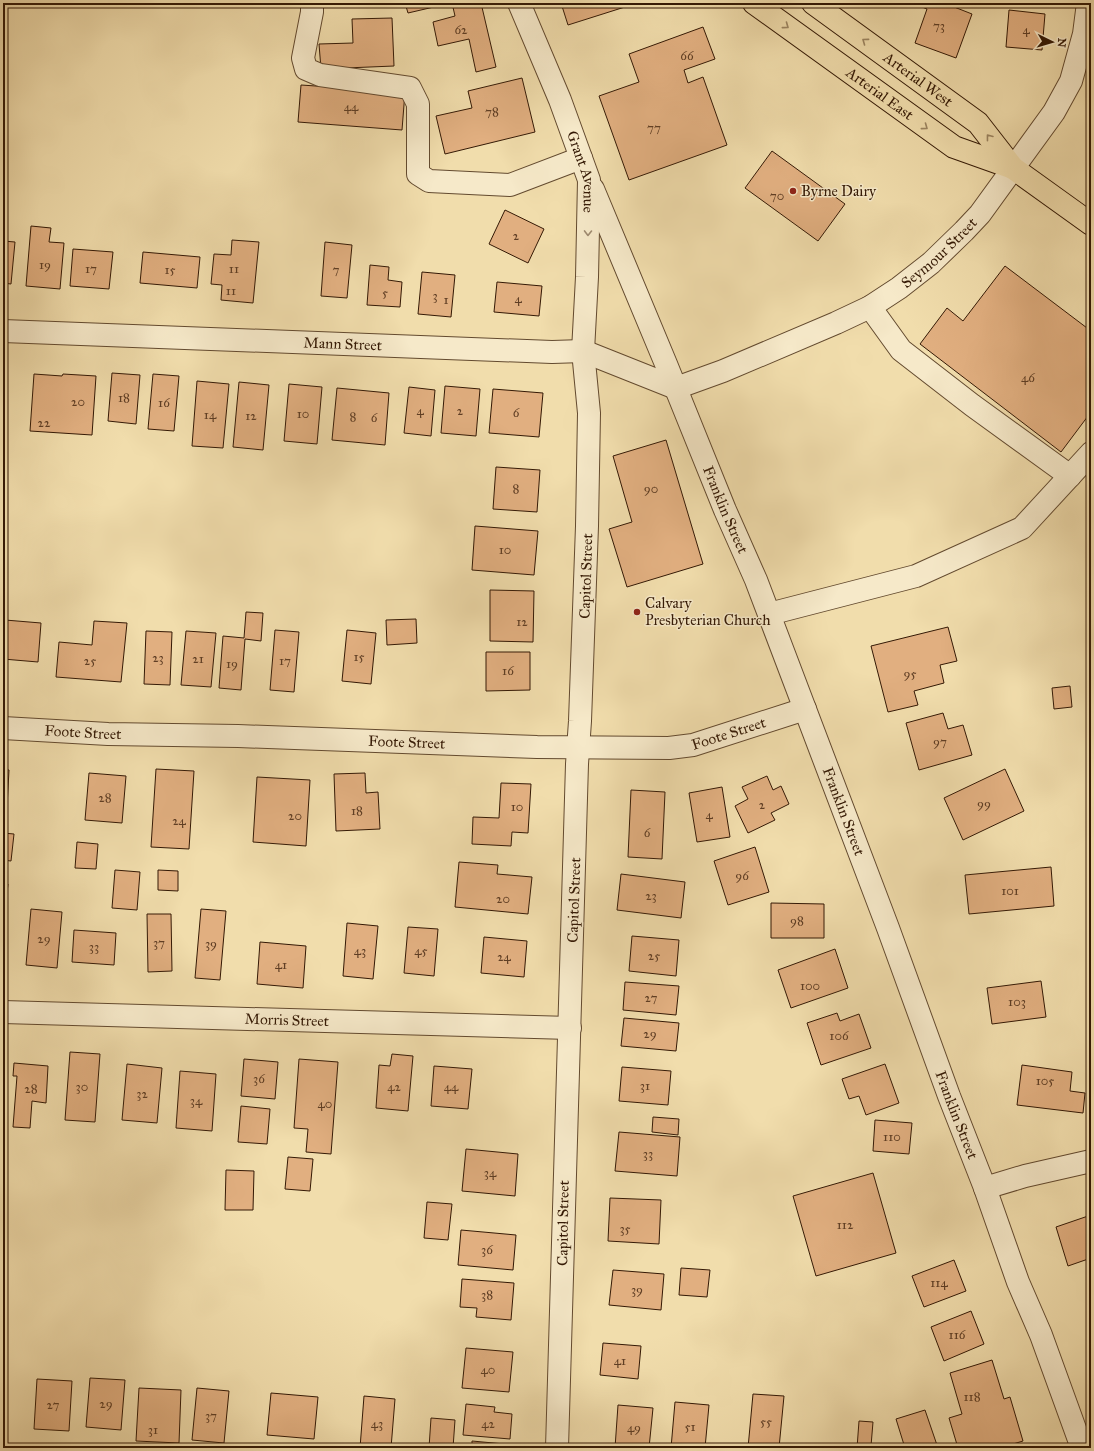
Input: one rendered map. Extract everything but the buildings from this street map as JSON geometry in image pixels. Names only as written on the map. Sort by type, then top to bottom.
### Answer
[{"type":"highway","name":"Arterial East","points":[[754,3],[954,147],[1013,168]]},
{"type":"highway","name":"Arterial West","points":[[812,3],[978,122],[1013,168]]},
{"type":"highway","points":[[1013,168],[1091,224]]},
{"type":"street","points":[[312,3],[312,12],[303,58],[306,69],[320,75],[410,88],[418,104],[418,174],[429,182],[510,185],[581,158]]},
{"type":"street","name":"Grant Avenue","points":[[519,3],[560,100],[589,180],[587,277],[583,351]]},
{"type":"street","name":"Seymour Street","points":[[676,388],[723,371],[870,307],[900,288],[931,263],[980,214],[1054,112],[1071,80],[1084,34],[1088,3]]},
{"type":"street","name":"Franklin Street","points":[[589,180],[769,614],[888,928],[949,1096],[985,1188],[1018,1282],[1041,1335],[1082,1448]]},
{"type":"street","points":[[870,307],[901,350],[972,405],[1070,476]]},
{"type":"street","name":"Mann Street","points":[[3,331],[552,352],[583,351],[676,388]]},
{"type":"street","name":"Capitol Street","points":[[558,1448],[566,1128],[587,526],[589,413],[583,351]]},
{"type":"street","points":[[769,614],[916,576],[1022,528],[1091,453]]},
{"type":"street","name":"Foote Street","points":[[3,728],[108,734],[238,736],[537,747],[669,748],[693,745],[805,709]]},
{"type":"street","name":"Morris Street","points":[[3,1012],[570,1028]]},
{"type":"street","points":[[985,1188],[1025,1176],[1091,1161]]},
{"type":"place","name":"Byrne Dairy","points":[[793,191]]},
{"type":"place","name":"Calvary Presbyterian Church","points":[[637,612]]}]
